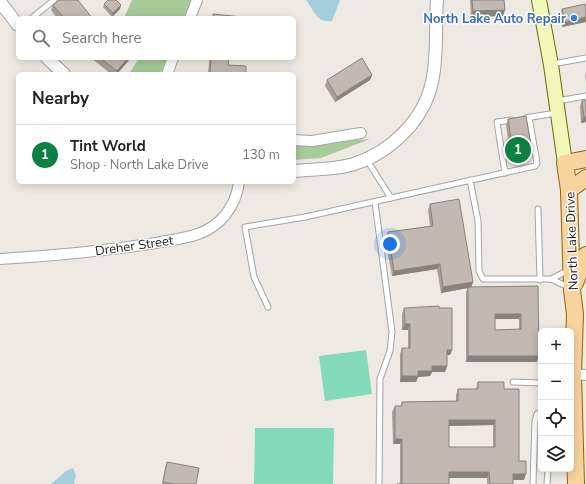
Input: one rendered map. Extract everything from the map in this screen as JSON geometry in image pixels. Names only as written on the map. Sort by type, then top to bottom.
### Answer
[{"type":"main road","name":"North Lake Drive","points":[[539,0],[551,65],[569,190],[572,282],[575,314],[578,439],[576,484]]},
{"type":"main road","points":[[565,163],[586,160]]},
{"type":"main road","points":[[569,190],[586,178]]},
{"type":"main road","points":[[569,190],[586,187]]},
{"type":"main road","points":[[572,282],[586,255]]},
{"type":"street","points":[[191,16],[197,0]]},
{"type":"street","points":[[296,171],[346,166],[367,159],[392,144],[403,134],[422,109],[429,94],[434,68],[437,0]]},
{"type":"street","points":[[0,2],[16,22]]},
{"type":"street","points":[[49,60],[62,72]]},
{"type":"street","points":[[168,72],[172,60]]},
{"type":"street","points":[[296,140],[312,141],[361,133]]},
{"type":"street","name":"Dreher Street","points":[[0,259],[138,246],[199,234],[218,222],[230,209],[235,201],[239,184]]},
{"type":"lane","points":[[34,16],[54,0]]},
{"type":"lane","points":[[551,65],[586,58]]},
{"type":"lane","points":[[505,173],[497,122],[530,117],[586,96]]},
{"type":"lane","points":[[268,306],[254,277],[245,227],[305,217],[535,166],[537,163],[530,117]]},
{"type":"lane","points":[[367,159],[391,198]]},
{"type":"lane","points":[[470,180],[478,221],[480,275],[486,280],[540,280],[551,279],[564,273],[572,282],[564,285],[551,279]]},
{"type":"lane","points":[[375,202],[392,332],[390,351],[380,379],[379,484]]},
{"type":"lane","points":[[538,209],[540,280]]},
{"type":"lane","points":[[514,382],[538,383]]},
{"type":"lane","points":[[533,484],[535,417],[538,414]]},
{"type":"lane","points":[[547,484],[548,472]]},
{"type":"green space","points":[[132,0],[194,0],[187,16],[125,16]]},
{"type":"green space","points":[[138,60],[166,60],[161,72],[130,72]]},
{"type":"green space","points":[[370,139],[321,158],[296,160],[296,143],[309,144]]},
{"type":"green space","points":[[366,350],[372,394],[325,401],[319,356]]},
{"type":"green space","points":[[255,428],[334,428],[333,484],[254,484]]},
{"type":"water","points":[[306,0],[340,0],[332,21],[327,21],[322,20],[316,15]]},
{"type":"water","points":[[73,468],[76,475],[74,484],[51,484],[66,471]]},
{"type":"building","points":[[59,0],[78,0],[90,16],[62,16],[53,5]]},
{"type":"building","points":[[108,0],[116,0],[121,5],[113,13],[104,4]]},
{"type":"building","points":[[472,0],[504,0],[505,10],[473,11]]},
{"type":"building","points":[[585,4],[586,17],[565,22],[562,9]]},
{"type":"building","points":[[213,14],[232,16],[213,16]]},
{"type":"building","points":[[362,58],[372,75],[337,97],[327,80]]},
{"type":"building","points":[[103,60],[126,60],[117,71]]},
{"type":"building","points":[[211,60],[229,60],[228,65],[246,66],[246,72],[210,72]]},
{"type":"building","points":[[586,100],[586,117],[584,117],[582,101]]},
{"type":"building","points":[[526,116],[532,151],[509,155],[507,139],[511,139],[508,119]]},
{"type":"building","points":[[459,199],[473,282],[443,287],[440,264],[394,271],[388,232],[433,226],[430,204]]},
{"type":"building","points":[[538,286],[538,356],[468,356],[468,287]],"holes":[[[495,314],[521,314],[521,329],[495,330]]]},
{"type":"building","points":[[439,306],[439,308],[452,308],[452,350],[447,350],[447,366],[432,366],[432,371],[418,371],[418,376],[402,376],[402,348],[410,348],[410,324],[405,324],[404,308]]},
{"type":"building","points":[[478,382],[504,382],[504,389],[519,389],[519,461],[526,461],[526,474],[513,474],[513,484],[490,484],[489,472],[449,472],[449,484],[402,484],[402,439],[395,439],[395,406],[402,406],[402,402],[458,401],[458,389],[478,389]],"holes":[[[449,420],[495,420],[495,447],[449,447]]]},
{"type":"building","points":[[167,462],[199,468],[196,484],[174,484],[163,482]]},
{"type":"place","name":"North Lake Auto Repair","points":[[574,18]]},
{"type":"place","name":"Tint World","points":[[518,150]]}]
